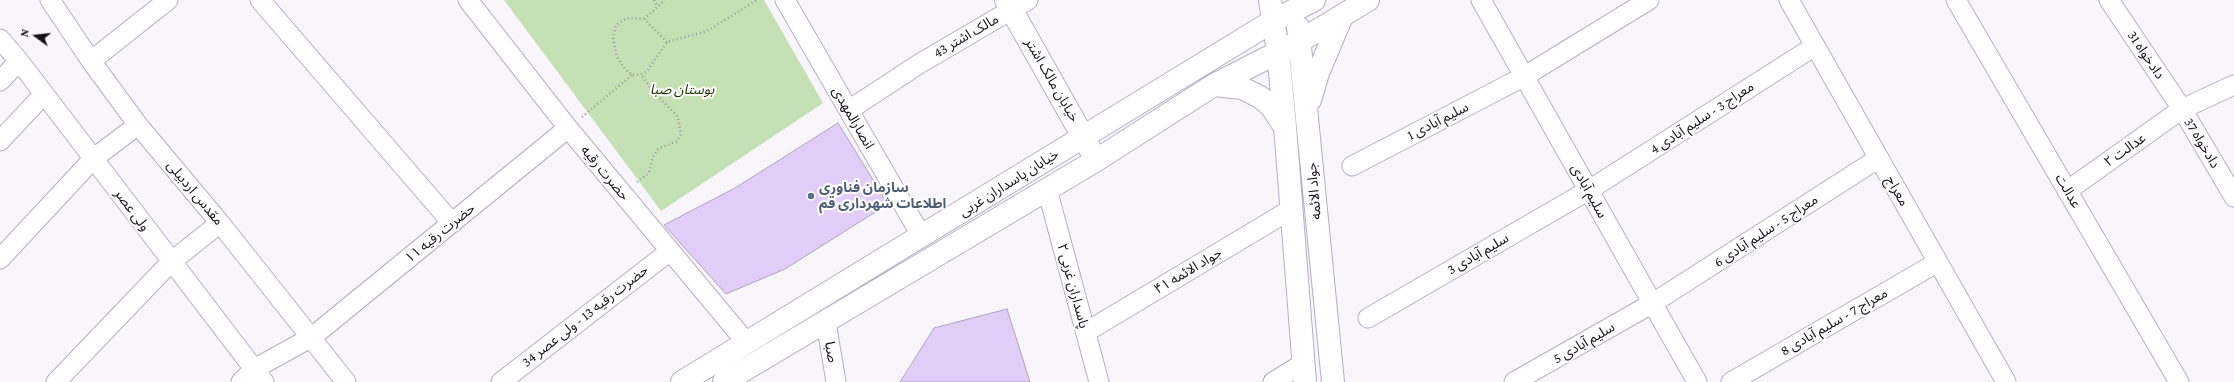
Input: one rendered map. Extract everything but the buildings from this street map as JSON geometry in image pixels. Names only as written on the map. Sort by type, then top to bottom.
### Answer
[{"type":"street","name":"مقدس اردبیلی","points":[[50,0],[91,61],[138,125],[220,223],[312,337],[346,382]]},
{"type":"street","points":[[91,61],[168,0]]},
{"type":"street","points":[[260,0],[452,223]]},
{"type":"street","name":"حضرت رقیه","points":[[468,0],[568,128],[746,342]]},
{"type":"street","name":"انصارالمهدی","points":[[785,0],[922,237]]},
{"type":"street","name":"جواد الائمه","points":[[1270,0],[1278,52],[1304,373]]},
{"type":"street","name":"خیابان پاسداران غربی","points":[[724,382],[1095,161],[1214,85],[1300,41],[1368,0]]},
{"type":"street","name":"سلیم آبادی","points":[[1481,0],[1697,382]]},
{"type":"street","name":"سلیم آبادی 1","points":[[1352,166],[1525,76],[1649,0]]},
{"type":"street","name":"معراج","points":[[1789,0],[1938,262],[2001,380]]},
{"type":"street","name":"عدالت","points":[[1956,0],[2176,381]]},
{"type":"street","name":"دادخواه 31","points":[[2110,0],[2182,109]]},
{"type":"street","name":"مالک اشتر 43","points":[[849,110],[1016,3]]},
{"type":"street","name":"خیابان مالک اشتر","points":[[1016,3],[1084,136],[1095,161]]},
{"type":"street","name":"جواد الائمه","points":[[1301,3],[1300,41],[1333,382]]},
{"type":"street","name":"خیابان پاسداران غربی","points":[[682,382],[922,237],[1301,3]]},
{"type":"street","points":[[1307,108],[1318,73],[1342,16]]},
{"type":"street","name":"ولی عصر","points":[[0,39],[19,61],[94,158],[171,262],[253,378]]},
{"type":"street","name":"معراج 3 - سلیم آبادی 4","points":[[1589,190],[1815,46]]},
{"type":"street","points":[[0,81],[19,61]]},
{"type":"street","points":[[1214,85],[1242,88],[1260,97],[1271,106],[1284,126]]},
{"type":"street","name":"عدالت ۲","points":[[2067,191],[2182,109],[2234,85]]},
{"type":"street","points":[[0,141],[44,94]]},
{"type":"street","name":"دادخواه 37","points":[[2182,109],[2234,197]]},
{"type":"street","points":[[0,259],[94,158],[138,125]]},
{"type":"street","name":"حضرت رقیه ۱۱","points":[[253,378],[312,337],[568,128]]},
{"type":"street","name":"معراج 5 - سلیم آبادی 6","points":[[1653,303],[1879,158]]},
{"type":"street","name":"پاسداران غربی ۲","points":[[1047,189],[1099,382]]},
{"type":"street","name":"سلیم آبادی 3","points":[[1368,318],[1589,190]]},
{"type":"street","name":"جواد الائمه ۴۱","points":[[1086,332],[1290,210]]},
{"type":"street","points":[[56,382],[171,262],[220,223]]},
{"type":"street","name":"حضرت رقیه 13 - ولی عصر 34","points":[[500,382],[670,251]]},
{"type":"street","name":"معراج 7 - سلیم آبادی 8","points":[[1731,382],[1938,262]]},
{"type":"street","name":"سلیم آبادی 5","points":[[1514,382],[1653,303]]},
{"type":"street","name":"صبا","points":[[826,322],[836,382]]},
{"type":"street","points":[[1273,382],[1304,373]]},
{"type":"path","points":[[654,0],[658,7]]},
{"type":"path","points":[[644,19],[665,0]]},
{"type":"path","points":[[568,128],[632,75],[642,74],[646,71],[667,42],[707,31],[757,0]]},
{"type":"path","points":[[632,75],[617,57],[613,38],[616,25],[627,18],[644,19],[667,42]]},
{"type":"path","points":[[622,194],[648,173],[652,157],[658,149],[677,141],[681,134],[678,117],[651,89],[642,74]]},
{"type":"green space","name":"بوستان صبا","points":[[504,0],[764,0],[823,103],[661,211]]},
{"type":"place","name":"سازمان فناوری اطلاعات شهرداری قم","points":[[811,196]]}]
